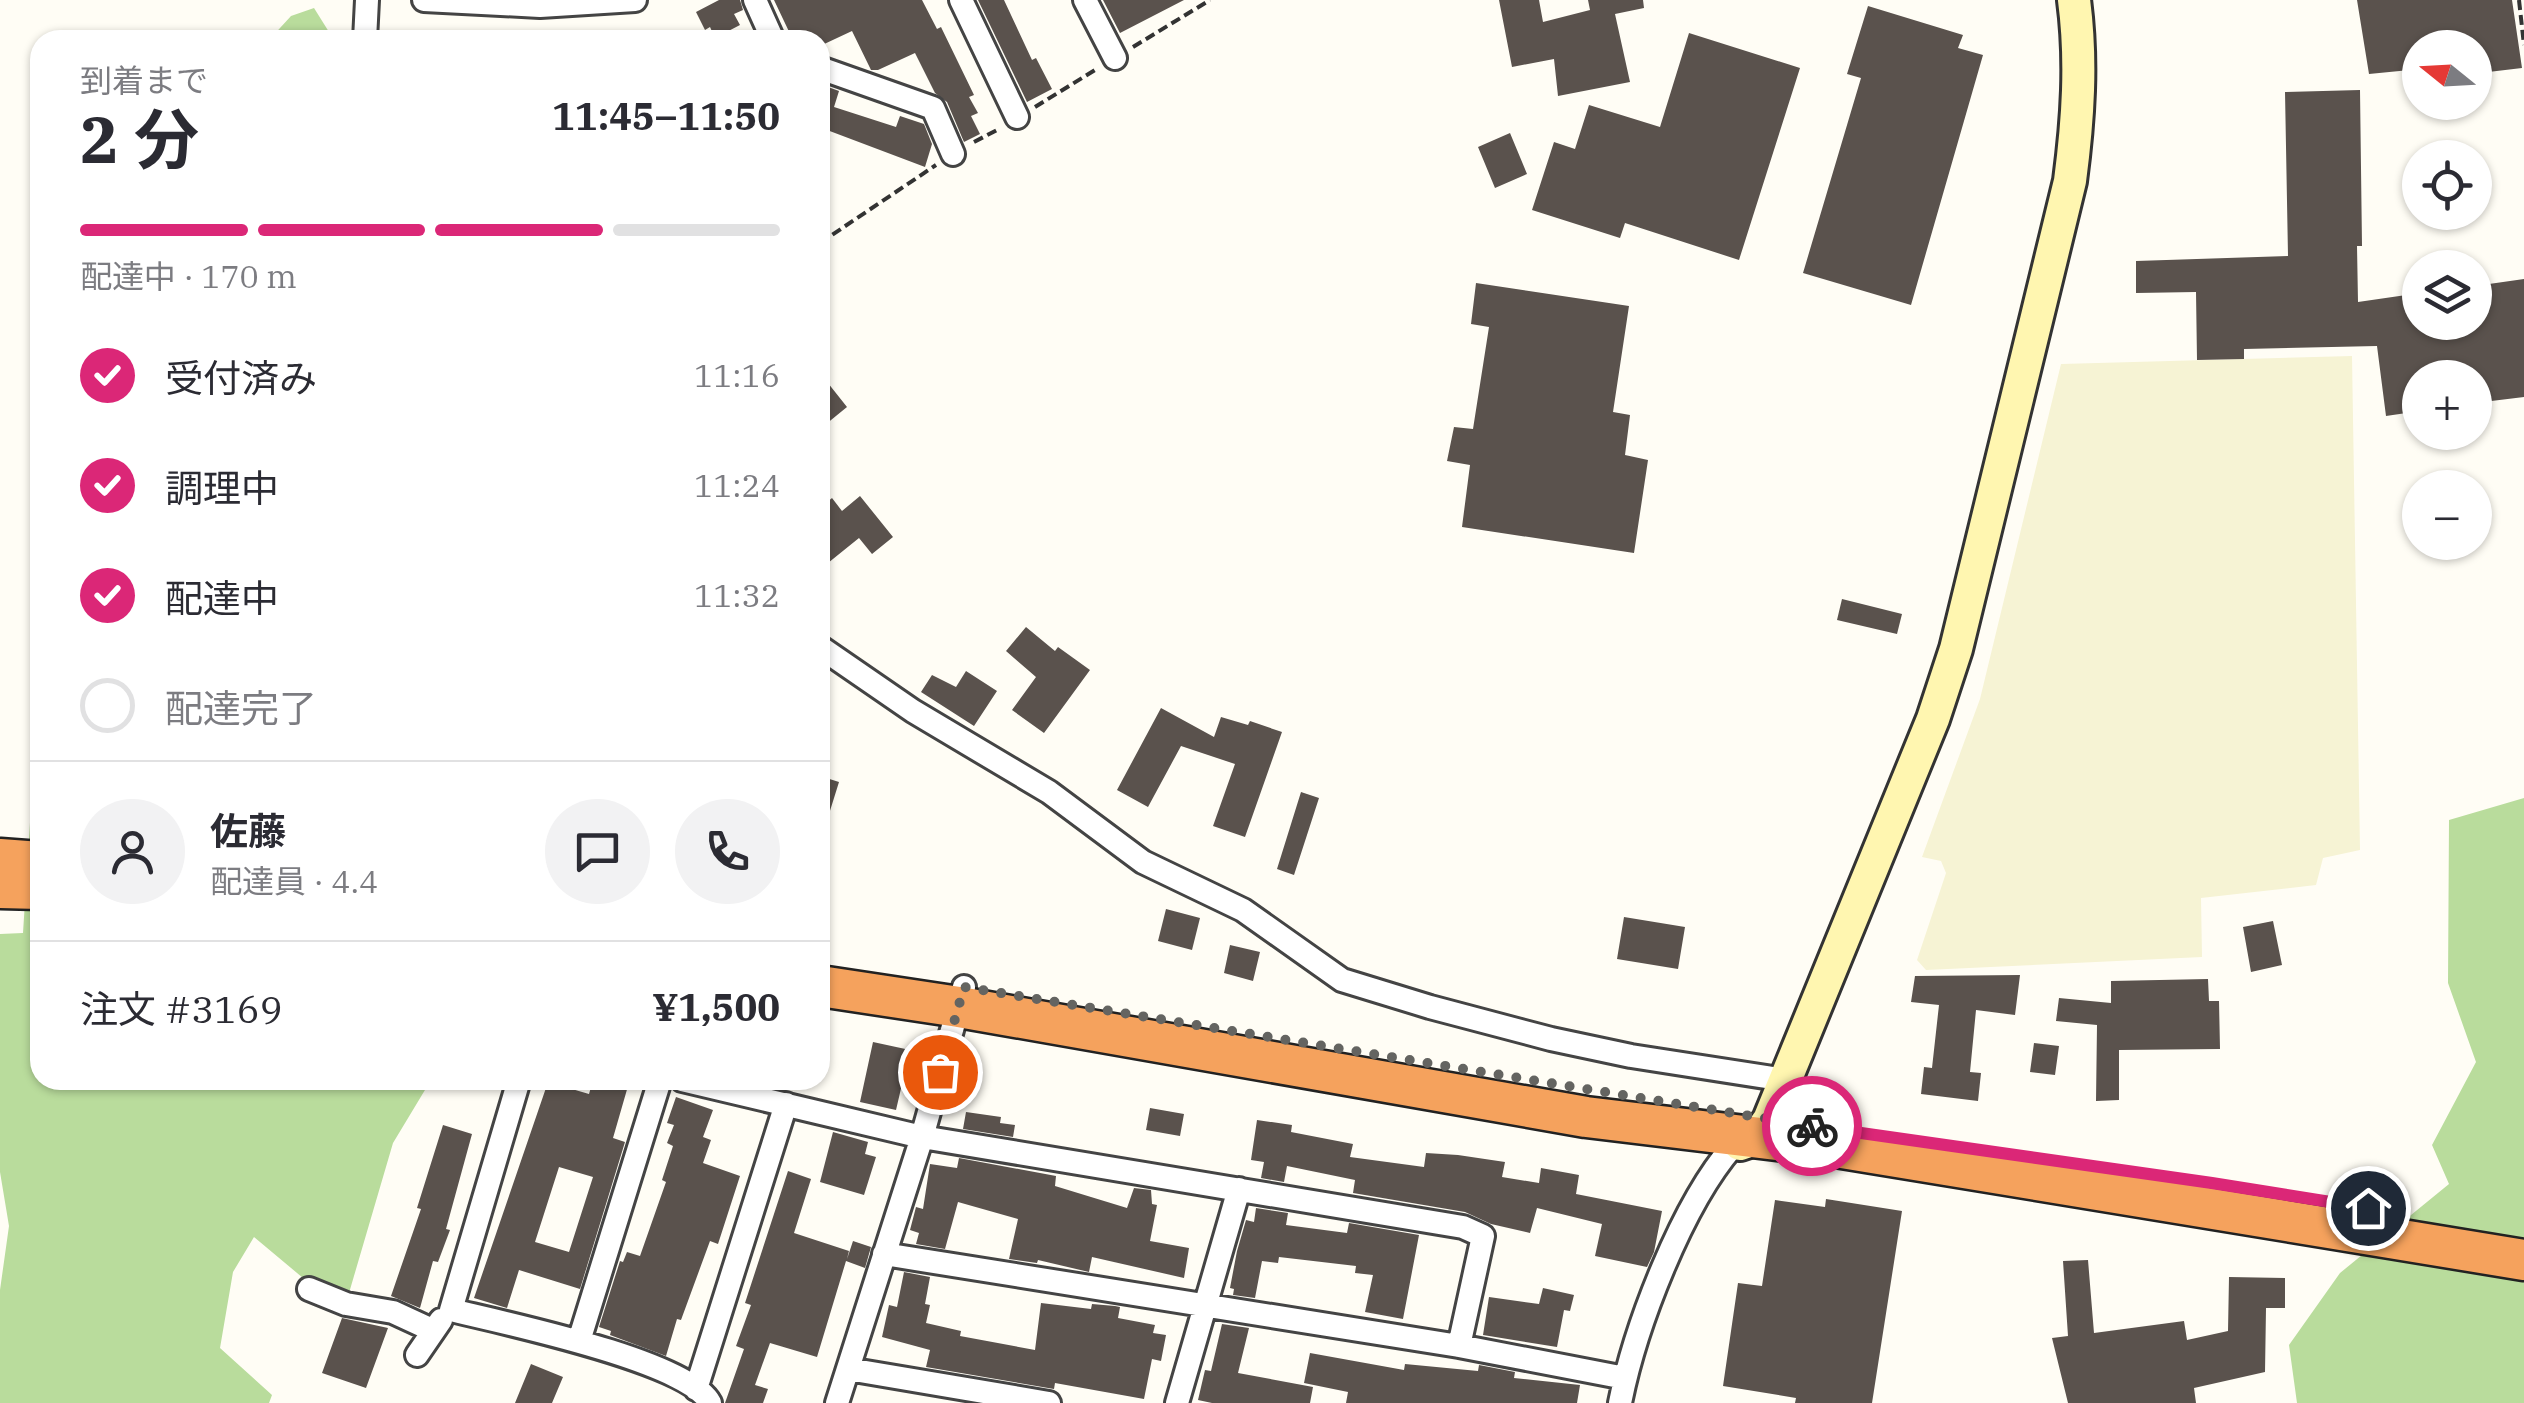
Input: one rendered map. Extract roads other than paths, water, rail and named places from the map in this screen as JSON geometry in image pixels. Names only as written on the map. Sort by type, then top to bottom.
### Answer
[{"type":"highway","points":[[0,859],[30,861]]},
{"type":"highway","points":[[0,888],[30,889]]},
{"type":"highway","points":[[830,966],[962,997],[1752,1135],[2524,1260]]},
{"type":"highway","points":[[830,987],[962,997]]},
{"type":"highway","points":[[1752,1135],[2212,1183],[2524,1234]]},
{"type":"street","points":[[366,30],[367,0]]},
{"type":"street","points":[[424,0],[540,6],[635,0]]},
{"type":"street","points":[[756,0],[769,30]]},
{"type":"street","points":[[961,0],[1017,117]]},
{"type":"street","points":[[1085,0],[1115,58]]},
{"type":"street","points":[[1620,1403],[1642,1326],[1687,1216],[1716,1165],[1752,1135],[1786,1080],[1934,719],[1961,631],[2070,181],[2079,118],[2080,45],[2074,0]]},
{"type":"street","points":[[830,72],[932,108],[953,154]]},
{"type":"street","points":[[830,654],[912,711],[1050,792],[1143,862],[1243,910],[1342,980],[1551,1039],[1786,1080]]},
{"type":"street","points":[[837,1403],[962,997]]},
{"type":"street","points":[[417,1355],[450,1310],[517,1090]]},
{"type":"street","points":[[579,1341],[657,1090]]},
{"type":"street","points":[[725,1090],[922,1137],[1464,1227],[1483,1236],[1459,1346]]},
{"type":"street","points":[[450,1310],[579,1341],[684,1380],[703,1396],[786,1104]]},
{"type":"street","points":[[1177,1403],[1239,1189]]},
{"type":"street","points":[[884,1254],[1459,1346],[1625,1378]]},
{"type":"street","points":[[310,1290],[346,1304],[393,1312],[432,1330]]},
{"type":"street","points":[[848,1369],[1049,1403]]}]
